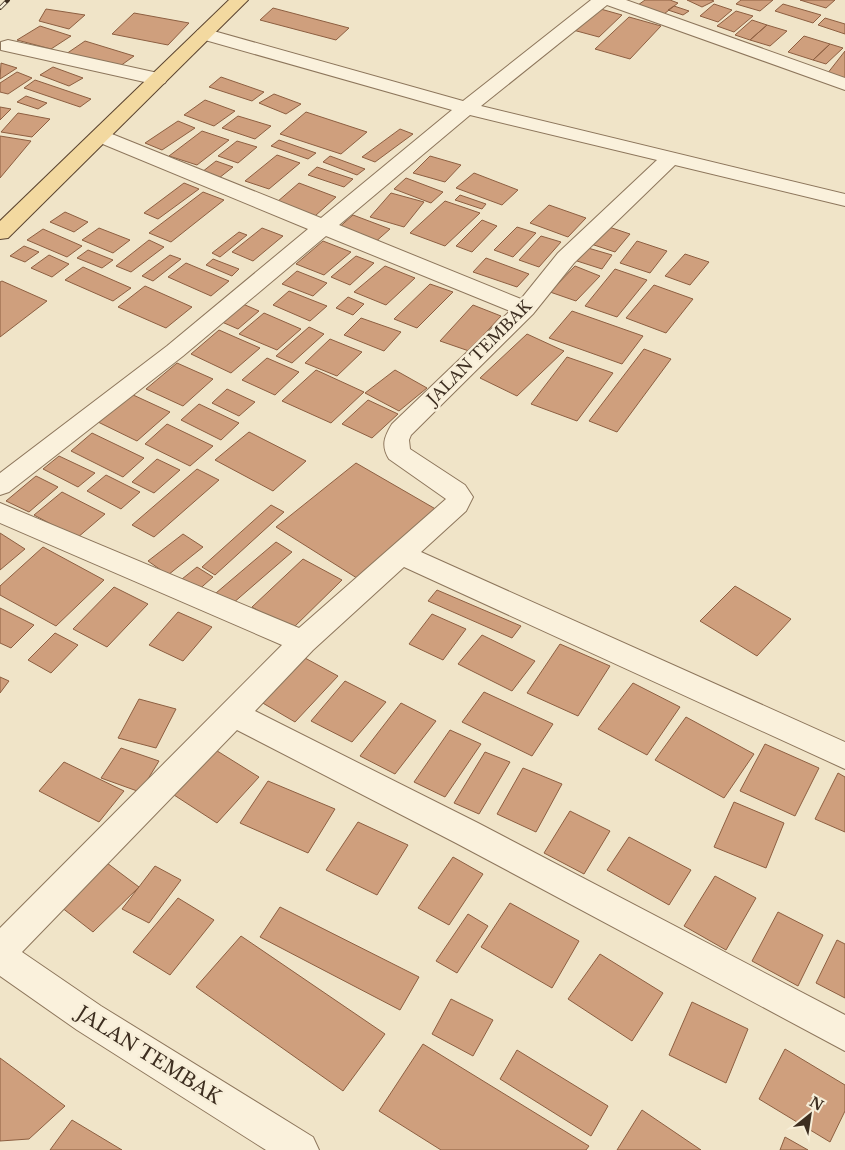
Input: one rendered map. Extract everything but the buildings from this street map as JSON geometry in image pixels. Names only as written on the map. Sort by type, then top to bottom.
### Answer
[{"type":"main road","points":[[0,233],[239,0]]},
{"type":"street","points":[[0,486],[175,351],[466,108],[602,0]]},
{"type":"street","points":[[624,2],[845,84]]},
{"type":"street","points":[[204,34],[466,108],[845,200]]},
{"type":"street","points":[[8,46],[158,79]]},
{"type":"street","points":[[100,136],[525,309]]},
{"type":"street","name":"JALAN TEMBAK","points":[[400,554],[458,504],[460,497],[456,491],[398,453],[396,440],[401,430],[525,309],[566,258],[671,158]]},
{"type":"street","points":[[0,512],[303,642]]},
{"type":"street","points":[[0,951],[303,642],[400,554],[845,756]]},
{"type":"street","points":[[234,714],[476,838],[845,1034]]},
{"type":"street","name":"JALAN TEMBAK","points":[[0,956],[89,1018],[300,1150]]},
{"type":"railway","points":[[0,8],[8,0]]}]
